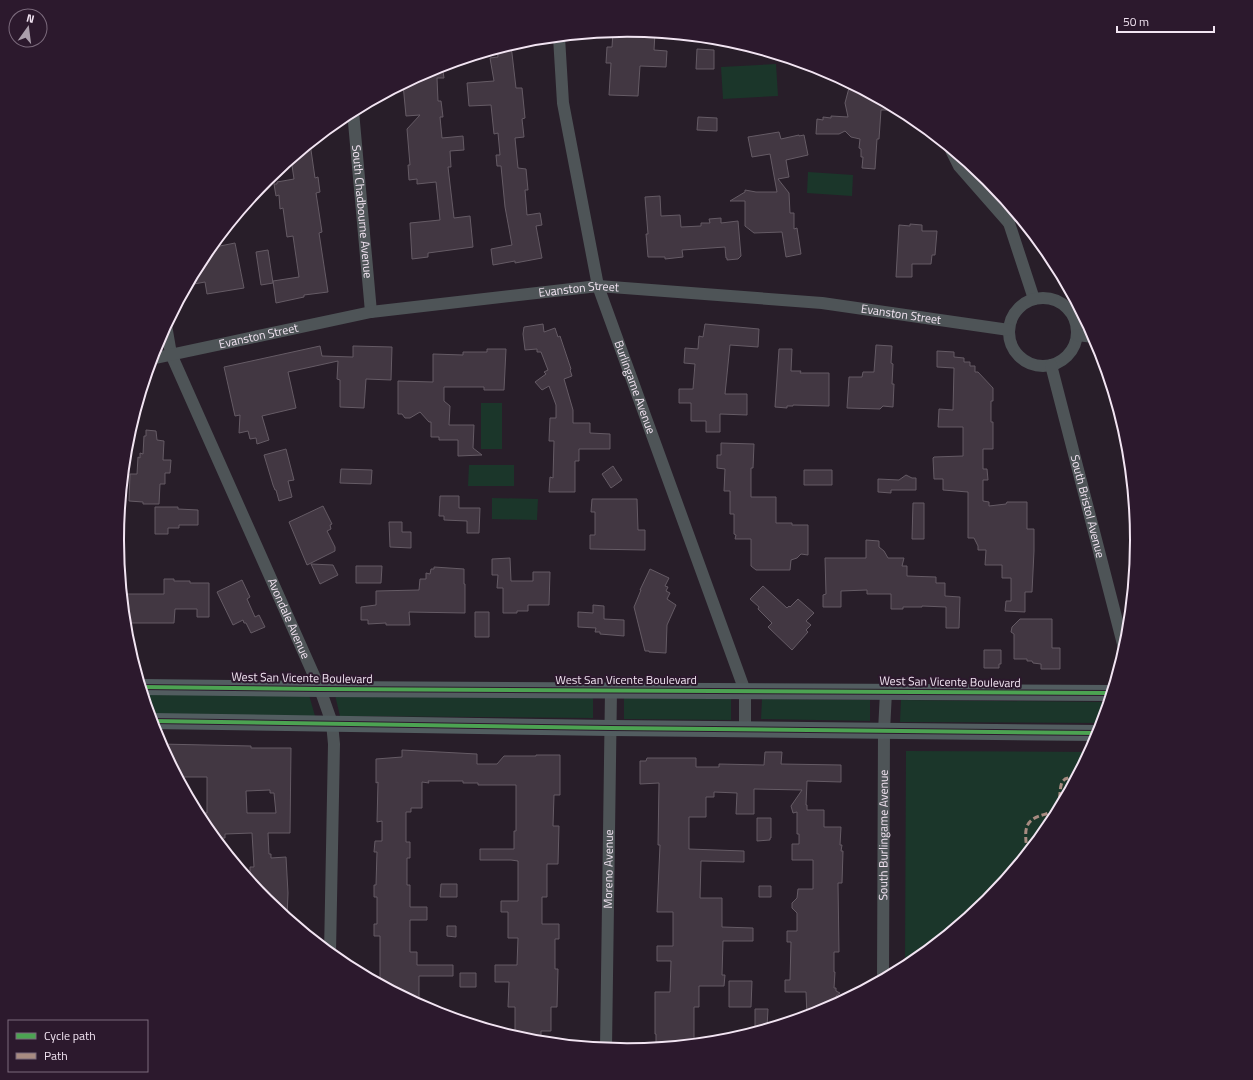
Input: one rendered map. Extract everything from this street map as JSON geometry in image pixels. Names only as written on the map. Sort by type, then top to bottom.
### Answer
[{"type":"main road","name":"West San Vicente Boulevard","points":[[146,687],[1106,693]]},
{"type":"main road","points":[[158,721],[1091,733]]},
{"type":"street","name":"Burlingame Avenue","points":[[560,41],[563,103],[598,286],[745,691],[745,729]]},
{"type":"street","name":"South Chadbourne Avenue","points":[[354,118],[372,312]]},
{"type":"street","points":[[956,161],[959,166],[1009,223]]},
{"type":"street","points":[[1010,214],[1009,223],[1034,299]]},
{"type":"street","name":"Evanston Street","points":[[158,357],[372,312],[598,286],[822,303],[1009,330]]},
{"type":"street","points":[[1045,298],[1056,300],[1065,306],[1072,314],[1078,335],[1075,345],[1061,362],[1040,366],[1030,364],[1021,358],[1012,345],[1009,330],[1011,320],[1017,310],[1024,304],[1034,299],[1045,298]]},
{"type":"street","name":"Avondale Avenue","points":[[168,335],[171,354],[320,689],[332,723],[334,744],[330,946]]},
{"type":"street","points":[[1078,335],[1086,336]]},
{"type":"street","name":"South Bristol Avenue","points":[[1051,365],[1121,635]]},
{"type":"street","name":"Moreno Avenue","points":[[606,1042],[611,690]]},
{"type":"street","name":"South Burlingame Avenue","points":[[883,973],[884,731],[886,692]]},
{"type":"green space","points":[[776,64],[778,96],[723,99],[721,67]]},
{"type":"green space","points":[[808,172],[853,175],[852,196],[807,193]]},
{"type":"green space","points":[[481,403],[502,403],[502,449],[481,449]]},
{"type":"green space","points":[[469,465],[514,465],[514,486],[468,486]]},
{"type":"green space","points":[[492,498],[538,499],[537,520],[492,519]]},
{"type":"green space","points":[[147,693],[309,695],[315,716],[155,715]]},
{"type":"green space","points":[[335,695],[593,698],[593,718],[340,716]]},
{"type":"green space","points":[[624,697],[731,698],[731,720],[624,719]]},
{"type":"green space","points":[[762,699],[870,700],[870,721],[761,719]]},
{"type":"green space","points":[[901,700],[1103,702],[1095,723],[900,722]]},
{"type":"green space","points":[[906,751],[1082,752],[1062,792],[1045,819],[1005,872],[958,918],[933,939],[905,959]]},
{"type":"building","points":[[613,37],[655,38],[654,50],[667,51],[666,67],[640,66],[638,96],[609,95],[611,63],[606,63],[607,47],[612,47]]},
{"type":"building","points":[[697,49],[714,50],[714,69],[696,69]]},
{"type":"building","points":[[512,51],[516,88],[522,88],[525,118],[522,119],[524,137],[515,138],[518,168],[526,169],[528,190],[525,190],[527,215],[540,213],[542,225],[536,226],[542,258],[493,265],[491,249],[512,245],[505,207],[501,166],[497,166],[496,155],[500,155],[498,133],[494,134],[491,105],[469,106],[467,83],[494,81],[490,58],[498,57],[498,54]]},
{"type":"building","points":[[443,72],[444,78],[437,78],[438,101],[441,101],[443,117],[440,117],[442,138],[463,136],[464,150],[450,151],[451,167],[448,167],[454,218],[470,216],[473,247],[428,253],[428,257],[412,259],[410,223],[440,220],[436,182],[417,184],[417,179],[409,180],[408,165],[410,165],[407,129],[420,115],[406,116],[403,89]]},
{"type":"building","points":[[849,89],[887,110],[881,110],[875,169],[862,168],[863,157],[861,157],[861,149],[859,148],[860,139],[851,137],[845,131],[839,134],[816,134],[817,119],[823,120],[823,117],[831,118],[831,116],[848,117],[845,103]]},
{"type":"building","points":[[698,117],[717,118],[717,131],[697,130]]},
{"type":"building","points":[[779,132],[781,139],[804,135],[808,155],[786,160],[789,177],[778,179],[789,193],[790,213],[794,213],[794,229],[797,228],[801,254],[786,257],[782,232],[754,233],[745,226],[745,201],[730,201],[745,192],[745,190],[756,192],[777,192],[770,154],[752,157],[748,137]]},
{"type":"building","points":[[311,149],[315,178],[318,177],[320,192],[316,193],[322,232],[319,233],[328,292],[304,295],[304,297],[276,303],[273,281],[299,277],[293,236],[287,237],[283,208],[280,209],[279,195],[276,196],[274,184],[277,184],[277,182],[294,179],[292,165]]},
{"type":"building","points":[[660,196],[661,216],[680,215],[681,227],[701,226],[701,223],[710,223],[709,219],[721,218],[721,223],[738,221],[741,256],[738,259],[727,260],[725,247],[682,250],[683,257],[665,259],[665,257],[648,257],[645,197]]},
{"type":"building","points":[[910,224],[922,225],[922,231],[937,231],[935,255],[932,255],[931,264],[912,264],[912,277],[896,277],[899,225],[910,226]]},
{"type":"building","points":[[235,243],[244,288],[207,294],[205,282],[194,283],[218,246]]},
{"type":"building","points":[[268,250],[273,283],[261,285],[256,252]]},
{"type":"building","points":[[543,324],[544,332],[555,328],[558,337],[560,336],[571,369],[572,376],[564,379],[573,410],[573,423],[590,423],[590,433],[610,434],[610,449],[579,449],[579,461],[575,461],[575,492],[549,492],[550,477],[553,478],[554,441],[549,441],[550,418],[556,418],[556,405],[549,386],[542,390],[535,382],[546,374],[544,372],[548,370],[541,352],[537,352],[537,349],[525,350],[523,334],[524,327]]},
{"type":"building","points":[[705,324],[759,329],[758,347],[730,345],[725,394],[747,394],[747,415],[720,414],[720,432],[706,432],[706,421],[691,421],[691,403],[679,403],[679,389],[693,389],[695,364],[684,363],[685,348],[698,349],[699,336],[703,337]]},
{"type":"building","points":[[876,345],[892,346],[892,384],[894,384],[893,407],[883,406],[880,409],[847,408],[849,377],[862,377],[863,372],[874,372]]},
{"type":"building","points":[[320,346],[322,356],[353,357],[353,346],[392,347],[391,380],[366,379],[364,408],[340,407],[340,380],[337,379],[338,361],[288,372],[296,408],[262,416],[269,440],[257,444],[256,438],[250,439],[248,431],[239,433],[240,415],[235,416],[224,367]]},
{"type":"building","points":[[487,349],[506,349],[504,390],[484,390],[484,387],[444,387],[444,401],[450,406],[449,425],[474,425],[473,448],[482,455],[458,456],[458,440],[439,440],[439,437],[431,437],[431,422],[429,422],[420,412],[410,418],[405,418],[402,414],[398,414],[398,381],[433,382],[433,354],[463,355],[463,352],[487,352]]},
{"type":"building","points":[[779,349],[792,349],[791,371],[801,371],[800,373],[829,373],[829,406],[793,405],[787,406],[787,408],[775,407]]},
{"type":"building","points":[[937,351],[954,352],[954,357],[964,358],[964,362],[970,362],[970,366],[975,366],[975,372],[978,372],[993,388],[993,401],[991,401],[991,422],[993,422],[993,449],[983,449],[983,469],[987,469],[988,480],[983,480],[983,501],[989,502],[989,506],[1006,504],[1007,502],[1027,502],[1027,529],[1034,529],[1034,551],[1032,592],[1025,592],[1025,612],[1005,611],[1006,601],[1011,601],[1011,578],[1002,578],[1002,565],[985,565],[986,550],[978,550],[978,546],[974,538],[968,538],[968,492],[943,490],[943,479],[934,479],[934,457],[963,456],[963,427],[938,427],[939,409],[953,410],[954,368],[937,367]]},
{"type":"building","points":[[146,430],[156,431],[157,440],[164,441],[163,460],[171,460],[170,473],[165,473],[165,484],[160,484],[159,504],[143,504],[143,502],[129,501],[130,474],[137,474],[138,457],[140,458],[140,453],[143,454],[144,436],[146,436]]},
{"type":"building","points":[[721,443],[754,444],[753,468],[751,468],[751,497],[776,497],[776,523],[808,525],[808,555],[801,554],[797,558],[791,560],[790,570],[756,570],[751,566],[751,539],[735,539],[734,514],[730,514],[730,491],[724,491],[725,469],[717,468],[717,455],[721,455]]},
{"type":"building","points":[[286,449],[294,480],[288,481],[292,497],[279,501],[264,455]]},
{"type":"building","points":[[613,466],[622,480],[611,488],[602,474]]},
{"type":"building","points":[[341,469],[372,470],[371,484],[340,483]]},
{"type":"building","points":[[804,470],[832,470],[832,485],[804,485]]},
{"type":"building","points":[[906,475],[916,478],[916,490],[891,490],[891,493],[878,492],[878,479],[899,480]]},
{"type":"building","points":[[440,496],[459,496],[459,508],[480,508],[479,533],[467,533],[467,521],[444,520],[444,516],[439,516]]},
{"type":"building","points":[[592,499],[637,499],[638,530],[645,530],[645,550],[590,549],[590,535],[595,535],[595,512],[591,512]]},
{"type":"building","points":[[913,503],[924,503],[924,539],[912,539]]},
{"type":"building","points":[[323,506],[332,524],[330,525],[331,529],[327,531],[335,547],[335,551],[307,565],[289,522]]},
{"type":"building","points":[[155,507],[178,507],[178,509],[198,510],[198,525],[179,525],[179,528],[168,528],[168,534],[155,534]]},
{"type":"building","points":[[389,522],[402,522],[402,532],[411,532],[411,548],[390,547]]},
{"type":"building","points":[[866,540],[879,541],[879,547],[884,551],[888,558],[904,558],[902,566],[907,566],[907,576],[936,577],[936,583],[945,583],[945,596],[960,597],[959,628],[946,628],[946,607],[922,606],[891,609],[891,594],[867,594],[867,590],[841,591],[841,607],[823,607],[823,595],[826,594],[825,558],[866,558]]},
{"type":"building","points":[[510,558],[511,581],[533,581],[533,572],[550,572],[549,605],[528,605],[528,611],[503,613],[503,588],[497,588],[498,575],[492,575],[492,559]]},
{"type":"building","points":[[311,564],[333,565],[338,575],[320,584]]},
{"type":"building","points":[[356,566],[382,566],[381,583],[356,583]]},
{"type":"building","points":[[434,567],[464,569],[465,613],[409,612],[410,625],[386,625],[386,623],[368,624],[368,620],[361,620],[361,607],[376,605],[376,591],[419,590],[420,579],[426,579],[426,573],[430,574],[431,569],[434,569]]},
{"type":"building","points":[[650,569],[669,578],[665,586],[668,587],[666,591],[670,593],[667,599],[676,605],[667,625],[666,653],[645,651],[634,607]]},
{"type":"building","points":[[164,579],[174,579],[174,581],[190,581],[190,583],[209,583],[209,617],[197,617],[197,609],[175,609],[174,623],[131,623],[127,594],[164,594]]},
{"type":"building","points":[[242,580],[250,597],[247,599],[255,617],[259,615],[265,627],[251,633],[243,620],[233,625],[217,592]]},
{"type":"building","points":[[763,586],[787,608],[798,599],[814,613],[806,621],[811,625],[806,630],[808,632],[792,650],[768,627],[772,623],[758,609],[759,607],[750,599]]},
{"type":"building","points":[[593,605],[604,606],[604,619],[624,620],[624,636],[600,634],[600,632],[595,632],[596,628],[578,627],[578,612],[593,613]]},
{"type":"building","points":[[475,612],[489,612],[489,637],[475,637]]},
{"type":"building","points":[[1020,619],[1052,619],[1052,648],[1060,648],[1060,669],[1041,669],[1041,664],[1027,661],[1027,659],[1014,659],[1014,634],[1011,632],[1012,627]]},
{"type":"building","points":[[984,650],[1001,650],[1001,664],[999,664],[999,668],[984,668]]},
{"type":"building","points":[[167,744],[251,746],[251,748],[291,748],[290,833],[268,833],[269,854],[271,854],[271,858],[286,857],[287,911],[250,874],[250,867],[254,867],[252,833],[225,834],[225,838],[221,838],[204,813],[207,813],[207,777],[183,777]],"holes":[[[270,790],[270,793],[274,793],[276,813],[247,813],[246,791]]]},
{"type":"building","points":[[402,750],[477,754],[477,764],[497,764],[504,756],[560,755],[560,795],[554,795],[553,826],[559,826],[558,864],[547,864],[547,897],[542,897],[542,924],[559,924],[559,939],[555,939],[555,969],[558,969],[557,1007],[551,1007],[551,1031],[541,1031],[541,1035],[515,1030],[515,1007],[508,1007],[509,982],[495,982],[495,965],[517,965],[518,938],[508,938],[508,912],[501,912],[501,901],[518,901],[518,861],[480,860],[480,849],[514,849],[514,831],[516,831],[516,785],[478,785],[478,783],[463,783],[463,781],[422,782],[422,808],[411,808],[411,812],[406,812],[406,842],[410,842],[410,858],[407,858],[407,885],[410,885],[410,907],[427,907],[427,920],[410,920],[410,952],[417,952],[417,965],[453,965],[453,976],[419,976],[419,998],[380,979],[380,936],[374,936],[374,924],[377,924],[377,897],[374,897],[374,885],[376,885],[377,852],[374,852],[375,841],[382,841],[382,821],[377,822],[378,782],[376,783],[376,759],[402,757]]},
{"type":"building","points":[[765,752],[782,752],[781,764],[841,765],[841,782],[807,781],[806,805],[807,810],[824,810],[824,827],[841,827],[840,845],[842,845],[841,851],[843,851],[842,883],[838,883],[839,952],[834,952],[834,988],[836,988],[836,991],[840,993],[836,997],[807,1009],[806,992],[785,992],[785,980],[790,980],[791,942],[787,942],[787,931],[797,931],[797,913],[792,908],[792,903],[797,898],[798,889],[813,889],[813,860],[792,860],[792,844],[799,844],[799,834],[797,834],[797,812],[793,813],[791,806],[802,790],[754,789],[754,814],[736,814],[737,793],[714,792],[714,797],[706,797],[706,817],[689,817],[689,849],[744,851],[744,862],[701,861],[700,898],[722,898],[722,927],[753,928],[753,941],[723,941],[722,975],[725,975],[724,986],[699,986],[699,1007],[694,1007],[694,1039],[656,1042],[655,992],[670,992],[671,961],[657,961],[657,946],[673,946],[673,912],[657,912],[660,845],[658,845],[659,783],[640,784],[640,761],[646,761],[647,758],[696,758],[696,767],[719,767],[719,764],[764,765]]},
{"type":"building","points":[[757,818],[771,818],[770,840],[757,841]]},
{"type":"building","points":[[441,884],[457,884],[457,897],[440,897]]},
{"type":"building","points":[[759,886],[771,886],[771,897],[759,897]]},
{"type":"building","points":[[447,926],[456,926],[456,937],[447,936]]},
{"type":"building","points":[[460,973],[476,973],[476,987],[460,987]]},
{"type":"building","points":[[729,981],[752,981],[751,1007],[729,1007]]},
{"type":"building","points":[[755,1009],[768,1009],[767,1023],[755,1026]]},
{"type":"marked path","points":[[1060,795],[1062,782],[1070,777]]},
{"type":"marked path","points":[[1027,845],[1026,832],[1029,823],[1038,816],[1049,812]]},
{"type":"cycle path","points":[[146,687],[1106,693]]},
{"type":"cycle path","points":[[158,721],[1091,733]]}]
